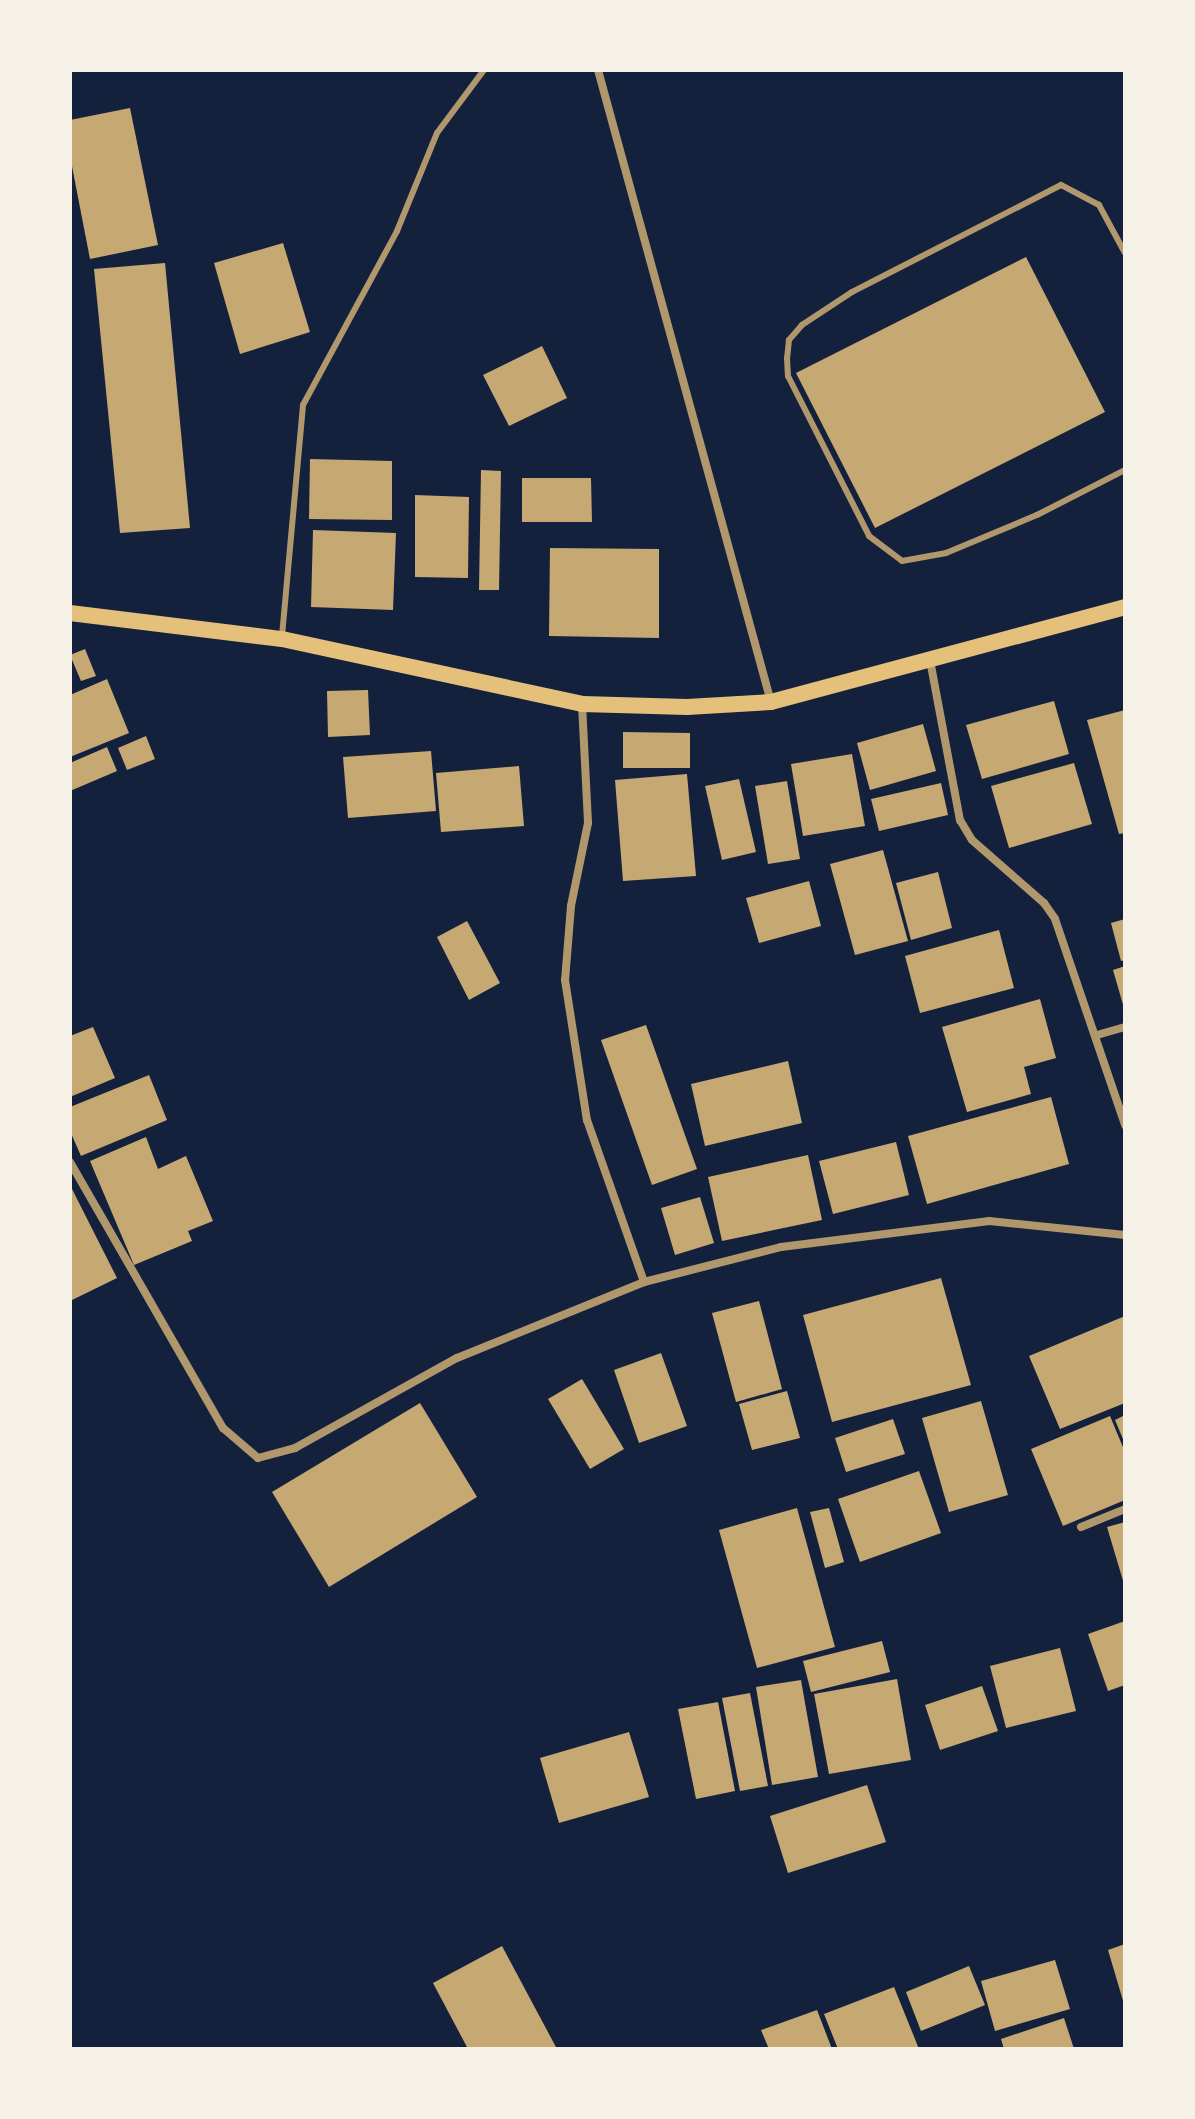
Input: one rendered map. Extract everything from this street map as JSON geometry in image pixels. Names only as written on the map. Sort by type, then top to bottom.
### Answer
[{"type":"main road","points":[[70,613],[282,639],[582,704],[687,707],[771,702],[1125,607]]},
{"type":"street","points":[[598,70],[771,702]]},
{"type":"street","points":[[930,660],[960,820],[972,840],[1044,903],[1055,919],[1097,1035],[1125,1125]]},
{"type":"street","points":[[582,704],[588,823],[571,906],[565,980],[587,1120],[644,1282]]},
{"type":"street","points":[[1097,1035],[1125,1027]]},
{"type":"street","points":[[70,1162],[223,1428],[258,1458],[295,1448],[457,1358],[644,1282],[781,1247],[989,1221],[1125,1235]]},
{"type":"street","points":[[1081,1527],[1125,1509]]},
{"type":"lane","points":[[282,639],[303,405],[397,231],[437,133],[484,70]]},
{"type":"lane","points":[[1125,253],[1099,205],[1061,185],[852,292],[802,325],[789,340],[787,358],[788,376],[869,536],[902,561],[946,553],[1037,515],[1125,470]]},
{"type":"building","points":[[130,108],[158,245],[90,259],[70,156],[70,120]]},
{"type":"building","points":[[283,243],[310,332],[240,354],[214,263]]},
{"type":"building","points":[[1026,257],[1105,412],[875,528],[796,373]]},
{"type":"building","points":[[165,263],[190,528],[120,533],[94,269]]},
{"type":"building","points":[[542,346],[567,398],[509,426],[483,375]]},
{"type":"building","points":[[310,459],[392,461],[392,520],[309,519]]},
{"type":"building","points":[[481,470],[501,471],[499,590],[479,590]]},
{"type":"building","points":[[522,478],[591,478],[592,522],[522,522]]},
{"type":"building","points":[[415,495],[469,497],[468,578],[415,577]]},
{"type":"building","points":[[313,530],[396,533],[393,610],[311,607]]},
{"type":"building","points":[[550,548],[659,549],[659,638],[549,636]]},
{"type":"building","points":[[85,649],[96,676],[81,681],[70,655]]},
{"type":"building","points":[[107,679],[129,733],[70,757],[70,695]]},
{"type":"building","points":[[368,690],[370,735],[328,737],[327,691]]},
{"type":"building","points":[[1054,701],[1069,754],[982,779],[966,725]]},
{"type":"building","points":[[1125,710],[1125,833],[1119,834],[1087,720]]},
{"type":"building","points":[[923,724],[936,771],[870,790],[857,743]]},
{"type":"building","points":[[623,732],[690,733],[690,768],[623,768]]},
{"type":"building","points":[[146,736],[155,759],[127,770],[118,748]]},
{"type":"building","points":[[107,747],[117,771],[70,791],[70,763]]},
{"type":"building","points":[[431,751],[436,811],[348,818],[343,757]]},
{"type":"building","points":[[852,754],[865,826],[803,836],[791,764]]},
{"type":"building","points":[[1074,763],[1092,824],[1009,848],[991,786]]},
{"type":"building","points":[[519,766],[524,826],[441,832],[436,773]]},
{"type":"building","points":[[687,774],[696,876],[623,881],[615,780]]},
{"type":"building","points":[[739,779],[756,852],[722,860],[705,786]]},
{"type":"building","points":[[787,781],[800,859],[768,864],[755,786]]},
{"type":"building","points":[[941,783],[948,815],[879,831],[871,799]]},
{"type":"building","points":[[883,850],[908,941],[855,955],[830,864]]},
{"type":"building","points":[[938,872],[952,928],[911,940],[896,883]]},
{"type":"building","points":[[809,881],[821,926],[759,943],[746,898]]},
{"type":"building","points":[[1125,919],[1125,960],[1121,961],[1111,923]]},
{"type":"building","points":[[467,921],[500,983],[469,1000],[437,937]]},
{"type":"building","points":[[999,930],[1014,988],[920,1013],[905,956]]},
{"type":"building","points":[[1125,966],[1125,1007],[1124,1008],[1113,970]]},
{"type":"building","points":[[1040,999],[1056,1058],[1024,1067],[1031,1094],[967,1112],[942,1027]]},
{"type":"building","points":[[646,1025],[697,1169],[652,1185],[601,1040]]},
{"type":"building","points":[[93,1027],[115,1078],[70,1097],[70,1036]]},
{"type":"building","points":[[788,1061],[802,1123],[705,1146],[691,1084]]},
{"type":"building","points":[[149,1075],[167,1120],[81,1156],[70,1131],[70,1107]]},
{"type":"building","points":[[1051,1097],[1069,1164],[927,1204],[908,1136]]},
{"type":"building","points":[[146,1137],[158,1169],[186,1156],[213,1221],[188,1231],[192,1241],[134,1265],[90,1161]]},
{"type":"building","points":[[896,1142],[909,1195],[833,1214],[819,1161]]},
{"type":"building","points":[[808,1155],[822,1220],[722,1241],[708,1177]]},
{"type":"building","points":[[70,1185],[117,1278],[70,1301]]},
{"type":"building","points":[[700,1197],[714,1243],[675,1255],[661,1208]]},
{"type":"building","points":[[941,1278],[971,1385],[832,1422],[803,1315]]},
{"type":"building","points":[[759,1301],[782,1389],[736,1402],[712,1313]]},
{"type":"building","points":[[1125,1316],[1125,1403],[1060,1429],[1029,1356]]},
{"type":"building","points":[[661,1353],[687,1426],[639,1443],[614,1370]]},
{"type":"building","points":[[582,1379],[624,1449],[590,1469],[548,1399]]},
{"type":"building","points":[[787,1391],[800,1438],[752,1450],[739,1404]]},
{"type":"building","points":[[981,1401],[1008,1495],[949,1512],[922,1418]]},
{"type":"building","points":[[420,1403],[477,1497],[329,1587],[272,1492]]},
{"type":"building","points":[[1125,1415],[1125,1444],[1115,1420]]},
{"type":"building","points":[[1110,1416],[1125,1452],[1125,1500],[1063,1526],[1031,1449]]},
{"type":"building","points":[[893,1419],[905,1454],[846,1472],[835,1438]]},
{"type":"building","points":[[919,1471],[941,1533],[860,1562],[838,1499]]},
{"type":"building","points":[[797,1508],[835,1647],[757,1668],[719,1530]]},
{"type":"building","points":[[829,1508],[844,1562],[825,1568],[810,1512]]},
{"type":"building","points":[[1125,1522],[1125,1583],[1124,1584],[1107,1527]]},
{"type":"building","points":[[1125,1621],[1125,1685],[1108,1691],[1088,1634]]},
{"type":"building","points":[[882,1641],[890,1672],[811,1692],[803,1661]]},
{"type":"building","points":[[1060,1648],[1076,1711],[1006,1728],[990,1666]]},
{"type":"building","points":[[897,1679],[911,1760],[829,1774],[814,1694]]},
{"type":"building","points":[[801,1680],[818,1777],[772,1785],[756,1687]]},
{"type":"building","points":[[982,1686],[998,1731],[940,1750],[925,1705]]},
{"type":"building","points":[[750,1693],[768,1786],[740,1791],[722,1698]]},
{"type":"building","points":[[718,1702],[735,1791],[696,1799],[678,1709]]},
{"type":"building","points":[[629,1732],[649,1797],[559,1823],[540,1758]]},
{"type":"building","points":[[867,1785],[886,1842],[788,1873],[770,1816]]},
{"type":"building","points":[[1125,1944],[1125,2004],[1124,2004],[1108,1950]]},
{"type":"building","points":[[502,1946],[557,2049],[468,2049],[433,1983]]},
{"type":"building","points":[[1055,1960],[1070,2009],[995,2031],[981,1981]]},
{"type":"building","points":[[969,1966],[985,2005],[921,2031],[906,1992]]},
{"type":"building","points":[[894,1987],[919,2049],[838,2049],[824,2014]]},
{"type":"building","points":[[817,2010],[832,2049],[769,2049],[761,2030]]},
{"type":"building","points":[[1064,2018],[1074,2049],[1004,2049],[1001,2039]]}]
